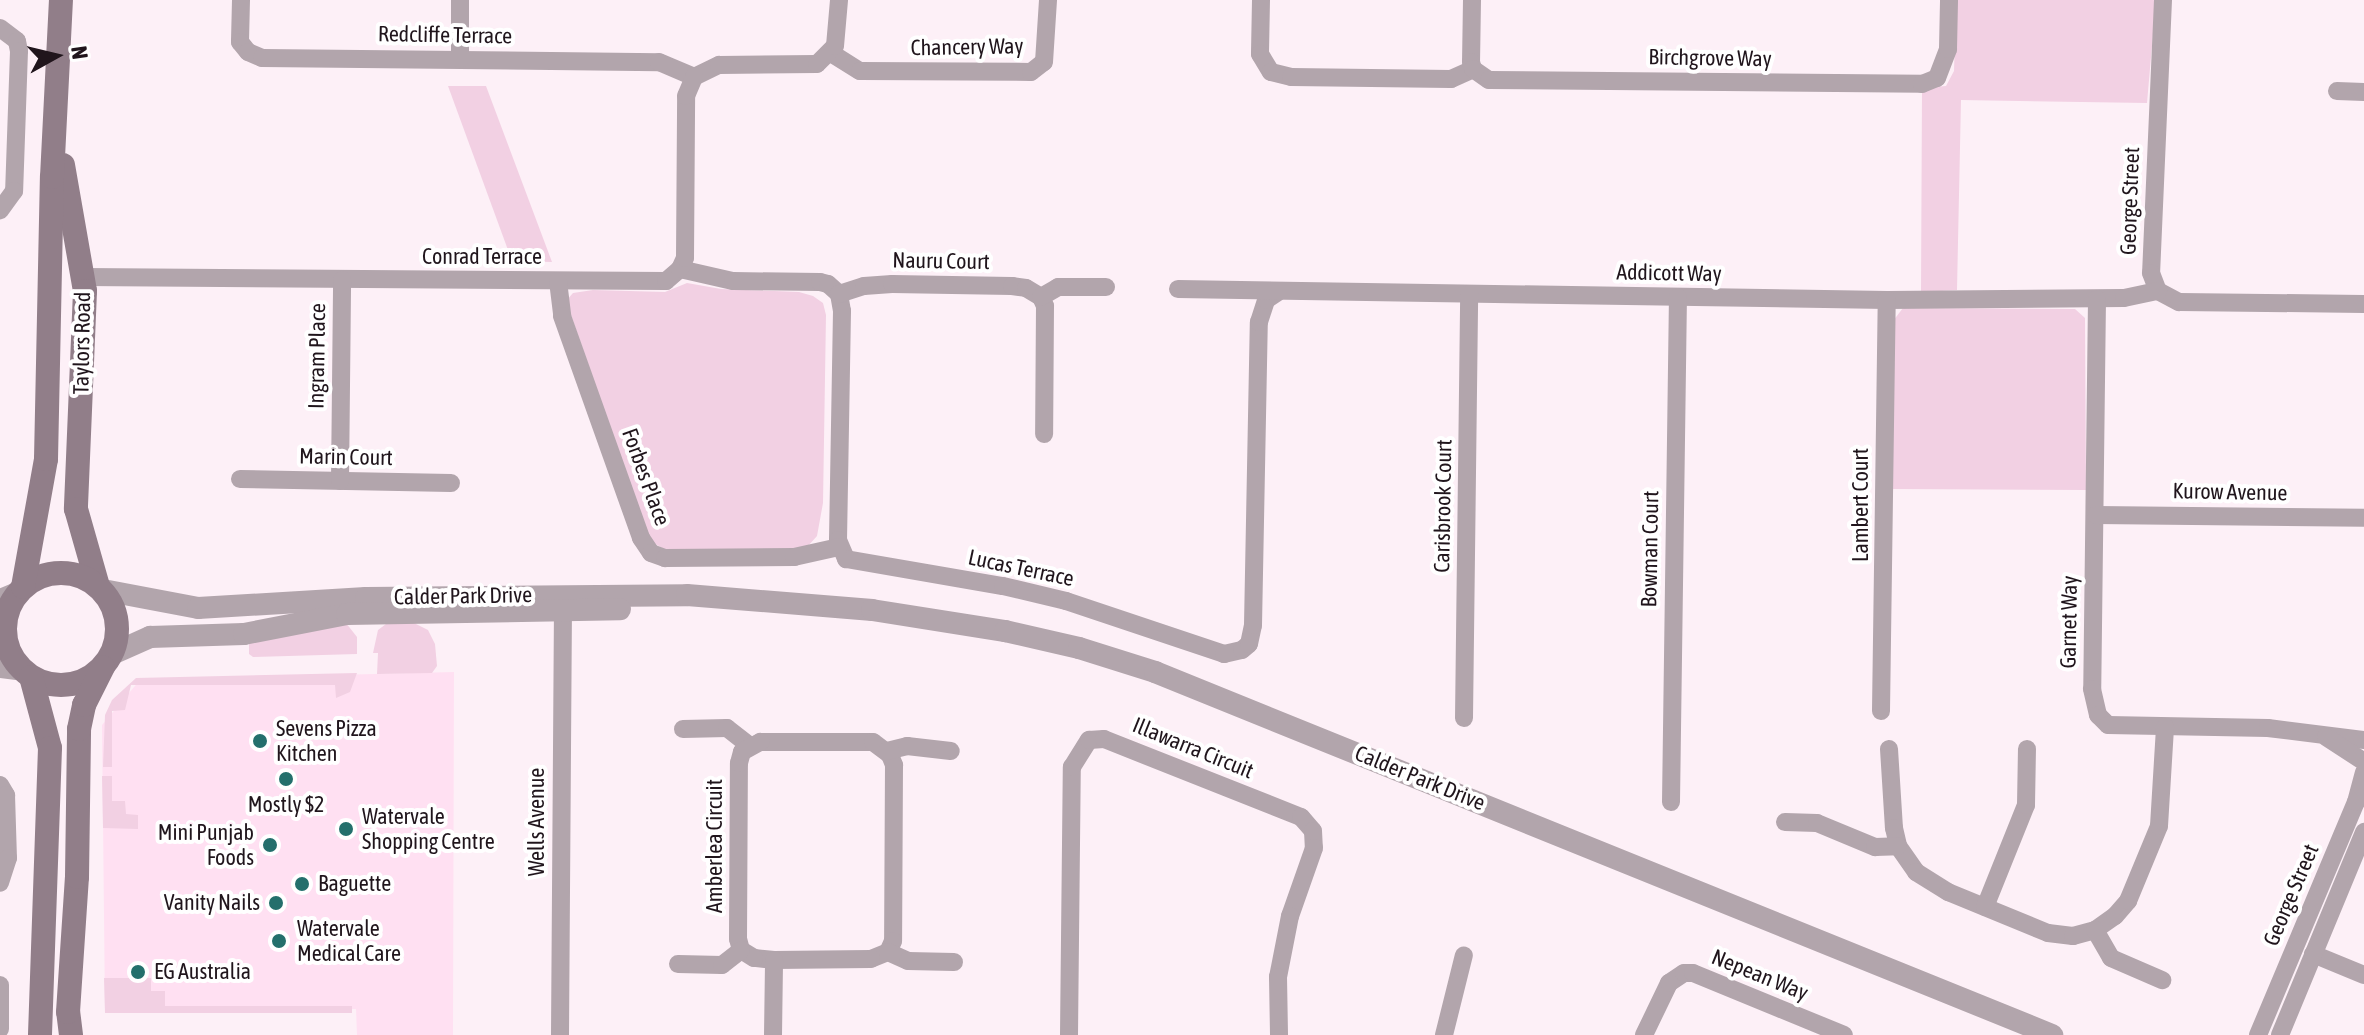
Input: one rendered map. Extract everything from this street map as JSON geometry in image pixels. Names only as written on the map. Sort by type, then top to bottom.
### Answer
[{"type":"main road","name":"Taylors Road","points":[[13,594],[46,459],[49,277],[61,0]]},
{"type":"main road","name":"Taylors Road","points":[[58,99],[64,172],[83,277],[85,319],[76,509],[101,588]]},
{"type":"main road","points":[[49,277],[83,277]]},
{"type":"main road","points":[[40,1035],[50,748],[6,641],[13,594],[34,579],[60,572],[74,574],[101,588],[116,614],[117,641],[84,705],[79,729],[77,877],[68,1012],[71,1035]]},
{"type":"main road","points":[[18,672],[43,683],[69,685],[94,676],[108,660]]},
{"type":"street","name":"Redcliffe Terrace","points":[[241,0],[240,42],[248,52],[262,58],[659,62],[694,77]]},
{"type":"street","points":[[460,0],[460,59]]},
{"type":"street","points":[[839,0],[838,39],[831,53],[807,66],[719,65],[694,77],[686,96],[685,258],[680,269],[733,281],[820,282],[828,284],[839,294],[842,311],[839,547]]},
{"type":"street","name":"Chancery Way","points":[[831,53],[860,71],[1031,72],[1044,62],[1048,0]]},
{"type":"street","points":[[1261,0],[1260,54],[1271,72],[1291,77],[1451,79],[1473,69],[1472,0]]},
{"type":"street","name":"Birchgrove Way","points":[[1473,69],[1489,80],[1922,84],[1937,78],[1948,49],[1949,0]]},
{"type":"street","name":"George Street","points":[[2158,291],[2151,273],[2163,0]]},
{"type":"street","points":[[0,28],[17,41],[19,51],[14,191],[0,210]]},
{"type":"street","points":[[2337,91],[2364,92]]},
{"type":"street","name":"Conrad Terrace","points":[[83,277],[660,283],[680,269]]},
{"type":"street","name":"Ingram Place","points":[[340,481],[342,280]]},
{"type":"street","name":"Forbes Place","points":[[558,281],[562,316],[641,538],[651,553],[665,558],[794,557],[839,547]]},
{"type":"street","name":"Nauru Court","points":[[839,294],[864,286],[892,284],[1012,286],[1026,288],[1041,297]]},
{"type":"street","points":[[1044,434],[1045,306],[1041,297],[1058,287],[1106,287]]},
{"type":"street","name":"Addicott Way","points":[[1178,289],[1253,287],[1278,292],[1887,300],[2097,299],[2124,298],[2158,291]]},
{"type":"street","points":[[2158,291],[2179,302],[2364,304]]},
{"type":"street","name":"Lucas Terrace","points":[[839,547],[852,563],[1003,586],[1066,601],[1224,654],[1242,650],[1249,644],[1253,625],[1259,322],[1266,300],[1278,292]]},
{"type":"street","name":"Carisbrook Court","points":[[1464,718],[1469,294]]},
{"type":"street","name":"Bowman Court","points":[[1671,802],[1678,297]]},
{"type":"street","name":"Garnet Way","points":[[2097,299],[2092,689],[2098,715],[2108,725],[2268,728],[2364,740]]},
{"type":"street","name":"Lambert Court","points":[[1881,711],[1887,300]]},
{"type":"street","name":"Marin Court","points":[[240,479],[451,483]]},
{"type":"street","name":"Kurow Avenue","points":[[2096,515],[2364,518]]},
{"type":"street","name":"Calder Park Drive","points":[[101,588],[198,608],[563,602],[825,607],[930,617],[1005,631],[1079,648],[1155,672],[2052,1035]]},
{"type":"street","name":"Wells Avenue","points":[[560,1035],[563,602]]},
{"type":"street","name":"Calder Park Drive","points":[[108,660],[150,637],[244,634],[366,606]]},
{"type":"street","points":[[1889,749],[1898,846],[1916,872],[1948,892],[2048,933],[2073,936],[2095,930],[2115,916],[2128,901],[2159,826],[2165,727]]},
{"type":"street","points":[[678,964],[722,965],[741,950],[754,958],[774,960],[871,959],[888,952],[893,941],[894,765],[887,751],[873,742],[760,742],[750,746],[727,728],[683,729]]},
{"type":"street","name":"Garnet Way","points":[[2324,735],[2364,762]]},
{"type":"street","name":"Illawarra Circuit","points":[[1069,1035],[1072,767],[1089,740],[1104,739],[1301,817],[1313,831],[1314,848],[1290,916],[1278,977],[1279,1035]]},
{"type":"street","name":"Amberlea Circuit","points":[[741,950],[738,939],[739,763],[742,752],[750,746]]},
{"type":"street","points":[[887,751],[907,746],[951,751]]},
{"type":"street","points":[[1985,907],[2026,805],[2027,749]]},
{"type":"street","name":"George Street","points":[[2258,1035],[2356,802],[2364,762]]},
{"type":"street","points":[[0,785],[6,795],[8,858],[0,883]]},
{"type":"street","points":[[1785,822],[1817,823],[1875,847],[1898,846]]},
{"type":"street","name":"George Street","points":[[2280,1035],[2364,832]]},
{"type":"street","points":[[2095,930],[2111,958],[2162,980]]},
{"type":"street","points":[[888,952],[908,961],[954,962]]},
{"type":"street","points":[[2313,954],[2364,975]]},
{"type":"street","points":[[1444,1035],[1464,955]]},
{"type":"street","points":[[773,1035],[774,960]]},
{"type":"street","name":"Nepean Way","points":[[1644,1035],[1669,983],[1684,973],[1693,973],[1844,1035]]},
{"type":"street","points":[[0,985],[0,1029]]},
{"type":"street","name":"Calder Park Drive","points":[[1998,1012],[2032,1035]]},
{"type":"shaded area","points":[[1956,0],[2156,0],[2147,103],[1961,100],[1957,290],[1921,292],[1922,88],[1946,86],[1954,71]]},
{"type":"shaded area","points":[[448,86],[486,86],[552,262],[512,261]]},
{"type":"shaded area","points":[[687,283],[721,289],[799,292],[823,303],[826,315],[823,503],[817,536],[808,546],[791,550],[664,549],[650,541],[566,301],[573,293],[593,290],[665,292]]},
{"type":"shaded area","points":[[1903,308],[2075,309],[2085,318],[2086,490],[1893,489],[1893,321]]},
{"type":"shaded area","points":[[408,620],[428,630],[435,644],[437,666],[432,673],[377,674],[378,653],[373,653],[378,630],[390,621]]},
{"type":"shaded area","points":[[346,623],[357,637],[357,654],[253,657],[249,654],[249,643]]},
{"type":"shaded area","name":"Watervale Shopping Centre","points":[[454,672],[453,1035],[357,1035],[356,1009],[105,1012],[102,725],[140,680]]},
{"type":"shaded area","points":[[357,673],[350,692],[336,698],[335,685],[131,685],[125,710],[112,711],[112,767],[103,767],[105,715],[112,700],[136,678]]},
{"type":"shaded area","points":[[102,776],[112,776],[112,801],[125,801],[126,814],[138,815],[138,829],[103,828]]},
{"type":"shaded area","points":[[104,978],[151,978],[151,991],[165,991],[165,1006],[352,1006],[352,1013],[105,1013]]},
{"type":"place","name":"Sevens Pizza Kitchen","points":[[260,741]]},
{"type":"place","name":"Mostly $2","points":[[286,779]]},
{"type":"place","name":"Watervale Shopping Centre","points":[[346,829]]},
{"type":"place","name":"Mini Punjab Foods","points":[[270,845]]},
{"type":"place","name":"Baguette","points":[[302,884]]},
{"type":"place","name":"Vanity Nails","points":[[276,903]]},
{"type":"place","name":"Watervale Medical Care","points":[[279,941]]},
{"type":"place","name":"EG Australia","points":[[138,972]]}]
